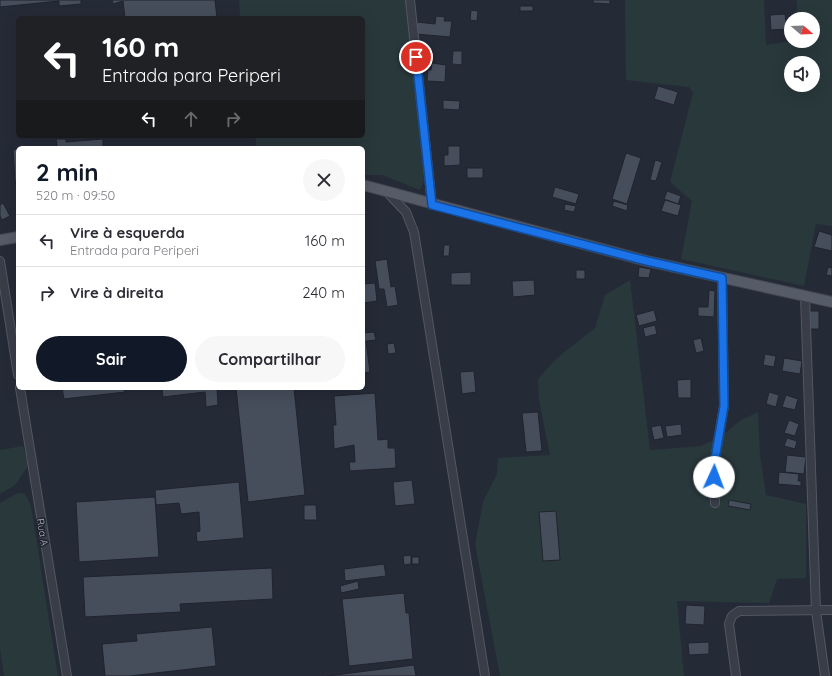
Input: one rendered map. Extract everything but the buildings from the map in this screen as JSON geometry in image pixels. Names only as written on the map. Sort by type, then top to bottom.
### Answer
[{"type":"main road","points":[[365,186],[432,205],[647,261],[832,302]]},
{"type":"main road","points":[[0,240],[16,237]]},
{"type":"street","points":[[410,0],[432,205]]},
{"type":"street","points":[[386,191],[406,212],[414,232],[485,676]]},
{"type":"street","points":[[0,261],[16,362]]},
{"type":"street","points":[[715,503],[714,465],[724,406],[722,278]]},
{"type":"street","points":[[805,296],[816,611],[826,676]]},
{"type":"street","name":"Rua A","points":[[20,390],[68,676]]},
{"type":"street","points":[[736,676],[729,624],[734,613],[739,611],[832,610]]},
{"type":"shaded area","points":[[239,0],[407,0],[424,181],[420,190],[382,175],[365,175],[365,146],[257,146],[255,138],[365,138],[365,16],[240,16]]},
{"type":"shaded area","points":[[625,0],[764,0],[766,45],[784,42],[784,48],[820,48],[820,12],[797,12],[797,0],[832,0],[832,226],[816,224],[804,286],[681,259],[692,201],[670,182],[693,93],[689,87],[626,80]]},
{"type":"shaded area","points":[[630,280],[650,450],[701,446],[723,435],[741,420],[758,412],[760,455],[766,495],[806,504],[806,578],[777,579],[769,603],[677,601],[684,676],[500,676],[475,544],[483,502],[497,474],[498,458],[550,455],[539,400],[538,379],[557,358],[595,328],[605,295]]},
{"type":"shaded area","points":[[23,446],[28,466],[15,485],[0,494],[0,450]]},
{"type":"shaded area","points":[[18,493],[25,494],[31,506],[58,676],[4,676],[0,649],[0,503]]},
{"type":"route","points":[[416,57],[432,205],[647,261],[722,278],[724,406],[714,465],[714,477]]}]
